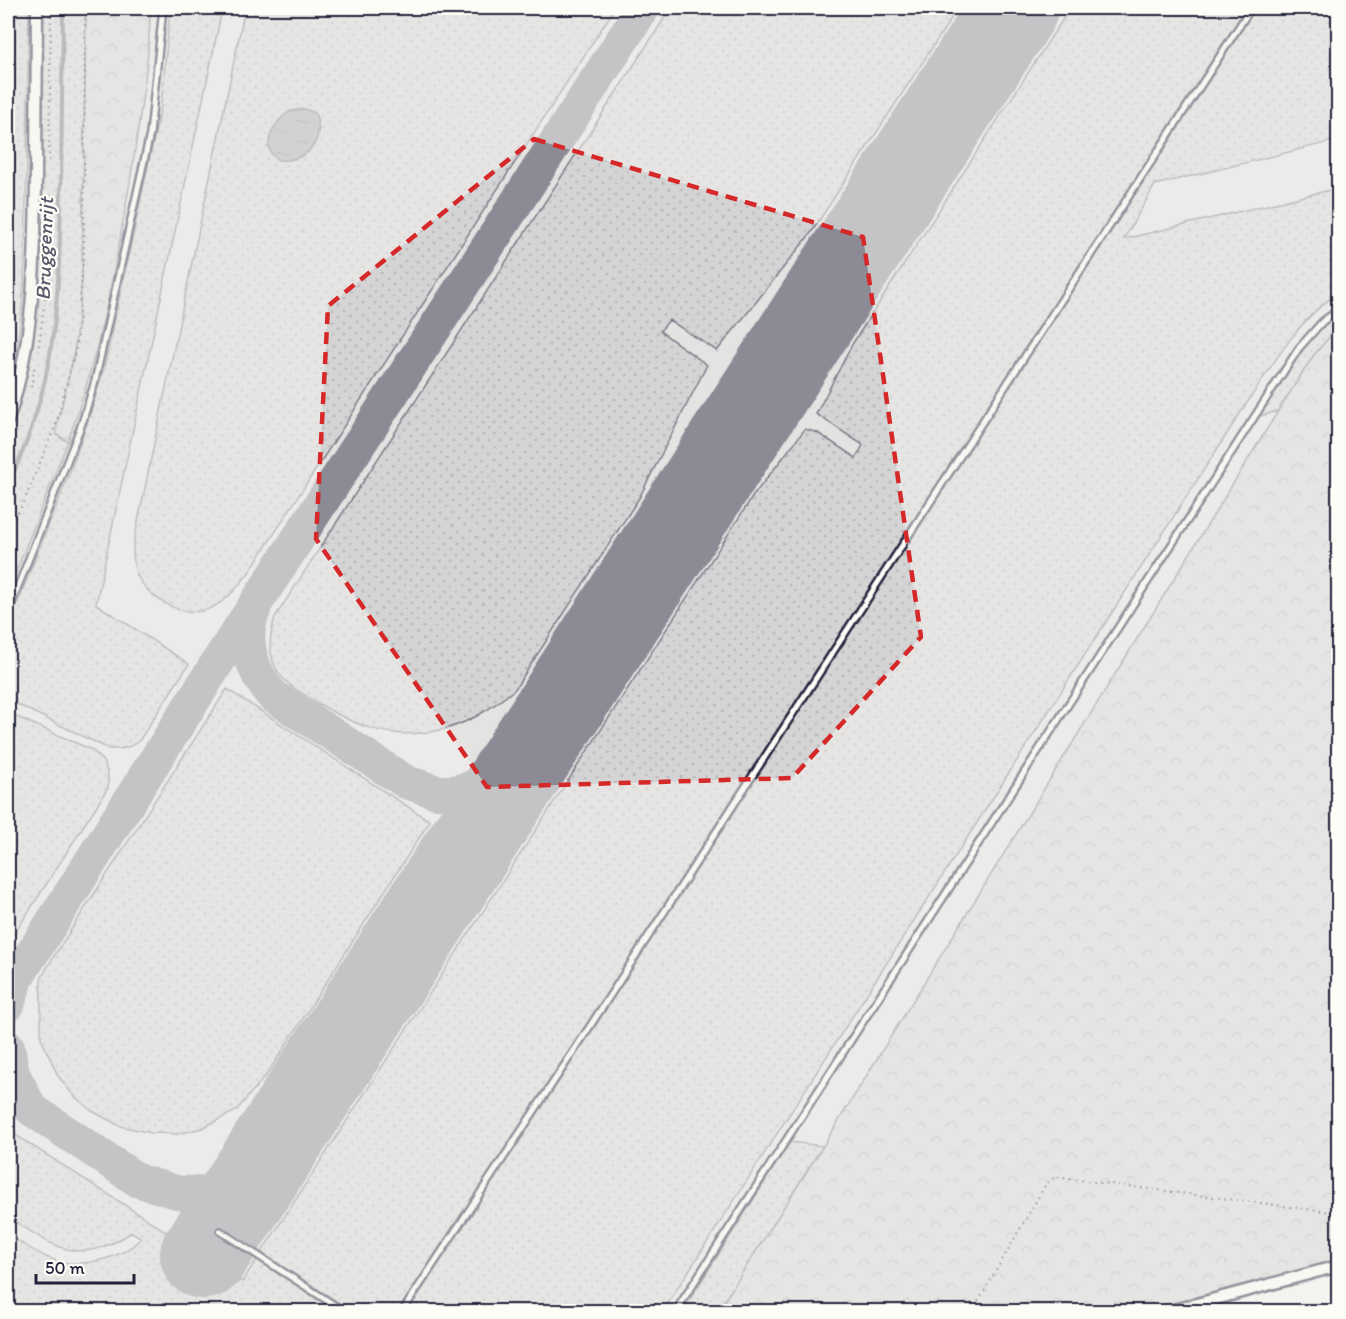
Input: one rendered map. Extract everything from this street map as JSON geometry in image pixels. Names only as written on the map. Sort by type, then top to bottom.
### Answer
[{"type":"street","points":[[8,420],[22,371],[32,310],[35,249],[37,8]]},
{"type":"street","points":[[1167,1311],[1338,1266]]},
{"type":"lane","points":[[8,612],[82,423],[94,381],[150,135],[163,8]]},
{"type":"lane","points":[[402,1311],[602,1008],[1251,8]]},
{"type":"lane","points":[[675,1311],[1299,348],[1322,322],[1338,310]]},
{"type":"lane","points":[[220,1231],[345,1311]]},
{"type":"path","points":[[8,528],[23,504],[56,424],[76,348],[84,250],[84,8]]},
{"type":"path","points":[[972,1311],[1046,1184],[1055,1177],[1338,1213]]},
{"type":"highlighted area","points":[[534,139],[863,237],[921,637],[792,778],[487,787],[316,539],[328,306]]},
{"type":"shaded area","points":[[76,8],[1338,8],[1338,1221],[979,1311],[8,1312],[8,514]]},
{"type":"green space","points":[[15,8],[29,8],[27,156],[23,298],[18,343],[8,388],[8,322],[15,187]]},
{"type":"green space","points":[[43,8],[86,8],[82,282],[79,319],[60,438],[68,441],[8,592],[8,432],[20,394],[41,146]]},
{"type":"green space","points":[[86,8],[150,8],[150,27],[139,120],[115,264],[90,372],[68,441],[57,435],[56,430],[74,355],[82,282]]},
{"type":"green space","points":[[170,8],[217,8],[217,10],[222,10],[96,604],[189,664],[139,741],[125,748],[109,749],[8,700],[8,627],[73,464],[105,364],[161,106]]},
{"type":"green space","points":[[245,8],[615,8],[248,574],[233,592],[215,606],[201,611],[191,611],[172,607],[147,589],[136,573],[133,545]]},
{"type":"green space","points":[[671,8],[958,8],[811,233],[717,351],[669,320],[660,331],[707,365],[639,498],[515,689],[478,715],[458,725],[436,731],[402,734],[355,723],[302,694],[282,678],[272,660],[270,646],[275,617]]},
{"type":"green space","points":[[1070,8],[1338,8],[1338,140],[1155,185],[1124,239],[1338,188],[1338,294],[1310,316],[1262,381],[663,1311],[8,1311],[8,1234],[43,1256],[72,1263],[98,1261],[110,1257],[132,1246],[141,1238],[132,1232],[97,1249],[82,1251],[68,1249],[54,1245],[8,1217],[8,1130],[167,1232],[165,1237],[236,1284],[240,1280],[242,1282],[753,496],[805,429],[818,433],[856,458],[863,445],[816,414],[853,343]]},
{"type":"green space","points":[[1338,312],[1338,327],[1314,355],[1278,411],[1257,417],[1318,328]]},
{"type":"green space","points":[[1338,327],[1338,1260],[1143,1311],[718,1311],[823,1146],[1278,411],[1314,355]]},
{"type":"green space","points":[[227,689],[430,821],[268,1073],[236,1111],[202,1128],[178,1134],[151,1133],[120,1126],[92,1111],[74,1096],[58,1076],[41,1038],[41,979]]},
{"type":"green space","points":[[8,713],[92,750],[101,758],[107,771],[108,788],[8,944]]},
{"type":"green space","points":[[790,1142],[823,1146],[718,1311],[682,1312]]},
{"type":"water","points":[[304,109],[315,113],[318,123],[316,141],[312,148],[298,157],[278,160],[269,148],[272,132],[278,121],[286,114]]},
{"type":"waterway","name":"Bruggenrijt","points":[[8,484],[25,447],[37,411],[46,375],[57,302],[63,8]]},
{"type":"taxiway","points":[[8,1005],[16,979],[219,660],[643,8]]},
{"type":"taxiway","points":[[254,610],[249,633],[251,656],[259,677],[273,696],[406,782],[437,792],[453,792],[491,783],[506,774],[524,757],[542,734]]},
{"type":"taxiway","points":[[8,1047],[13,1074],[31,1109],[139,1181],[180,1193],[216,1192],[245,1177],[272,1151]]},
{"type":"runway","points":[[204,1255],[1014,8]]}]
